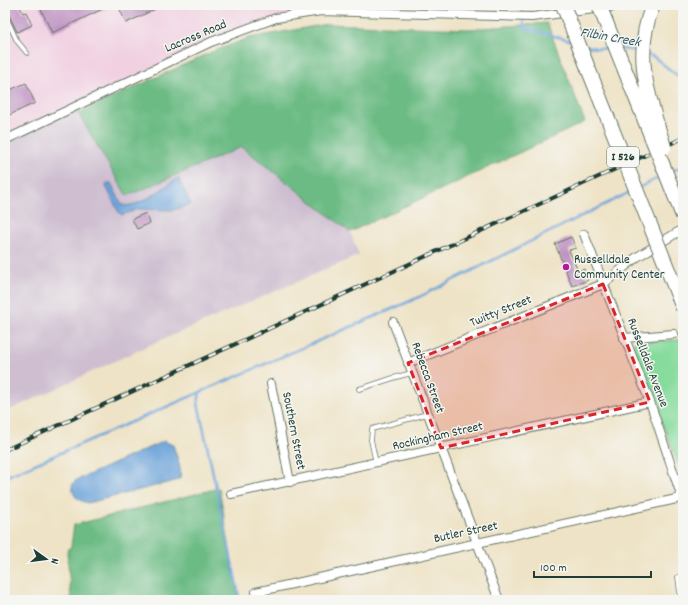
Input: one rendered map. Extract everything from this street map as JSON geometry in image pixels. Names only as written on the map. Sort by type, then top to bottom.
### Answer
[{"type":"highway","name":"I 526","points":[[563,5],[683,308]]},
{"type":"highway","name":"I 526","points":[[598,5],[683,216]]},
{"type":"highway","points":[[653,5],[643,36],[642,56],[644,74],[683,209]]},
{"type":"street","name":"Lacross Road","points":[[5,140],[211,42],[276,18],[320,8],[532,18],[626,5]]},
{"type":"street","name":"Twitty Street","points":[[408,363],[604,284],[637,257],[683,229]]},
{"type":"street","name":"Russelldale Avenue","points":[[584,234],[650,402],[682,500]]},
{"type":"street","name":"Rebecca Street","points":[[393,322],[499,600]]},
{"type":"street","points":[[624,338],[674,334]]},
{"type":"street","name":"Southern Street","points":[[271,384],[290,482]]},
{"type":"street","name":"Rockingham Street","points":[[231,494],[376,464],[441,448],[650,402]]},
{"type":"street","name":"Butler Street","points":[[256,592],[476,543],[682,500]]},
{"type":"lane","points":[[5,15],[17,41],[27,53]]},
{"type":"lane","points":[[359,389],[391,378],[412,373]]},
{"type":"lane","points":[[376,464],[371,440],[372,429],[427,414]]},
{"type":"lane","points":[[681,600],[678,577],[683,575]]},
{"type":"highlighted area","points":[[603,284],[650,402],[441,448],[408,363]]},
{"type":"shaded area","points":[[5,5],[337,5],[337,12],[276,18],[211,42],[5,140]]},
{"type":"shaded area","points":[[76,106],[127,196],[242,147],[350,232],[359,255],[143,348],[5,412],[5,140]]},
{"type":"green space","points":[[547,23],[585,122],[350,232],[242,147],[127,196],[78,113],[214,51],[249,38],[327,24],[469,29]]},
{"type":"green space","points":[[681,340],[683,348],[683,475],[632,346],[635,342]]},
{"type":"green space","points":[[219,488],[239,600],[71,600],[67,551],[71,546],[74,525]]},
{"type":"water","points":[[178,178],[191,204],[174,210],[138,209],[123,215],[119,213],[106,186],[107,183],[111,183],[122,205],[128,205],[143,201]]},
{"type":"water","points":[[164,441],[173,445],[179,465],[180,478],[175,481],[88,503],[78,499],[73,492],[72,485],[75,481]]},
{"type":"building","points":[[9,5],[19,5],[23,13],[26,12],[32,25],[17,32],[5,7]]},
{"type":"building","points":[[39,5],[111,5],[52,33]]},
{"type":"building","points":[[118,5],[164,5],[126,23]]},
{"type":"building","points":[[26,83],[35,103],[5,117],[5,92]]},
{"type":"building","points":[[146,213],[150,223],[137,229],[132,219]]},
{"type":"building","points":[[571,237],[576,248],[569,250],[578,271],[584,269],[588,280],[572,286],[555,244]]},
{"type":"waterway","name":"Filbin Creek","points":[[521,5],[525,28],[572,41]]},
{"type":"waterway","name":"Filbin Creek","points":[[584,45],[595,48],[610,49]]},
{"type":"waterway","name":"Filbin Creek","points":[[621,49],[638,51]]},
{"type":"waterway","name":"Filbin Creek","points":[[648,55],[654,57],[683,80]]},
{"type":"waterway","points":[[670,172],[683,166]]},
{"type":"waterway","points":[[640,187],[662,176]]},
{"type":"waterway","points":[[5,477],[415,299],[632,191]]},
{"type":"waterway","points":[[200,392],[198,403],[240,600]]},
{"type":"railway","points":[[5,450],[683,138]]},
{"type":"place","name":"Russelldale Community Center","points":[[566,267]]}]
